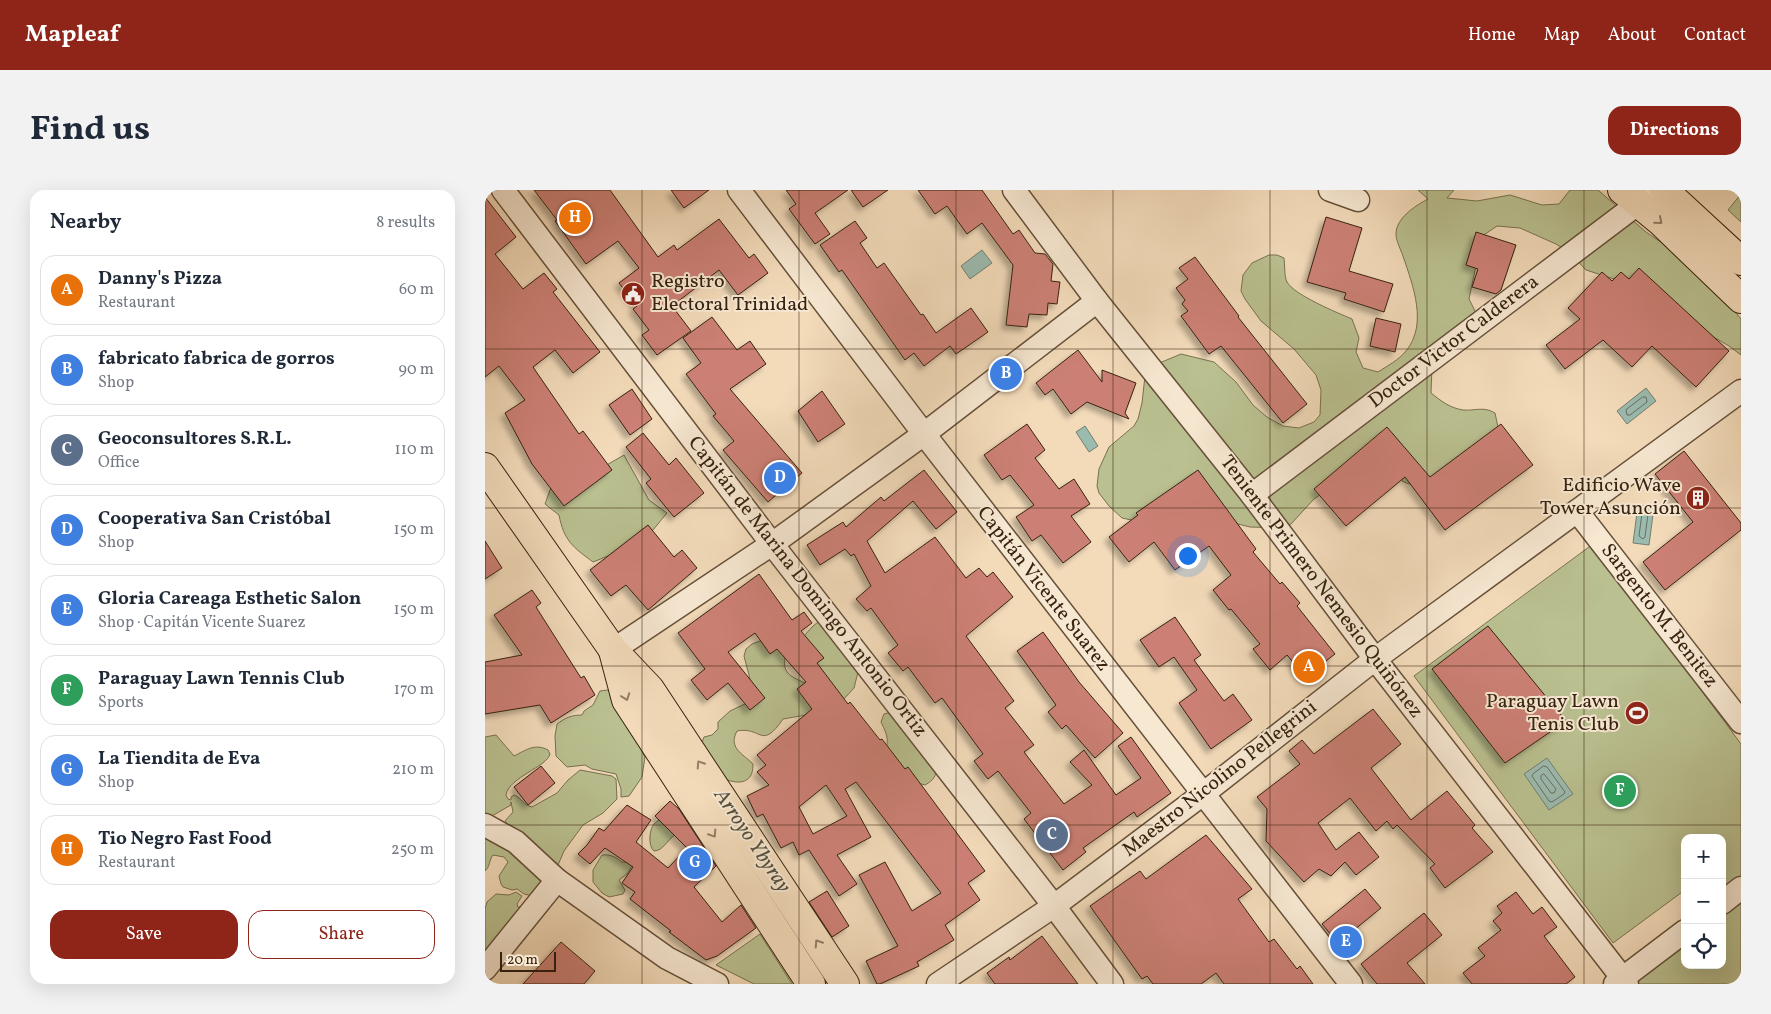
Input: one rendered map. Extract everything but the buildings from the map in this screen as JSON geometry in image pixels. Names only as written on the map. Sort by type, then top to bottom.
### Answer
[{"type":"main road","points":[[1664,190],[1741,261]]},
{"type":"main road","points":[[1639,195],[1661,222],[1741,299]]},
{"type":"main road","points":[[485,467],[613,650],[650,688],[845,984]]},
{"type":"main road","points":[[613,650],[625,700],[811,984]]},
{"type":"street","name":"Capitán de Marina Domingo Antonio Ortiz","points":[[503,190],[772,544],[1054,906],[1112,984]]},
{"type":"street","name":"Capitán Vicente Suarez","points":[[739,190],[924,434],[1351,984]]},
{"type":"street","name":"Teniente Primero Nemesio Quiñónez","points":[[1014,190],[1097,300],[1252,495],[1621,982]]},
{"type":"street","points":[[1330,190],[1358,200]]},
{"type":"street","name":"Doctor Victor Calderera","points":[[1252,495],[1639,195]]},
{"type":"street","points":[[613,650],[772,544],[924,434],[1097,300]]},
{"type":"street","name":"Maestro Nicolino Pellegrini","points":[[938,984],[1054,906],[1203,794],[1375,659],[1741,391]]},
{"type":"street","name":"Sargento M. Benitez","points":[[1577,511],[1741,722]]},
{"type":"street","points":[[485,825],[516,842],[557,880],[667,958],[717,984]]},
{"type":"street","points":[[485,969],[557,880]]},
{"type":"street","points":[[1726,900],[1741,888]]},
{"type":"street","points":[[1621,982],[1681,934]]},
{"type":"green space","points":[[1418,190],[1454,190],[1447,198],[1477,201],[1510,195],[1542,205],[1559,204],[1570,190],[1598,190],[1646,232],[1674,251],[1726,300],[1741,319],[1741,355],[1729,346],[1614,279],[1586,270],[1570,253],[1556,244],[1520,228],[1497,226],[1484,235],[1481,242],[1469,299],[1477,315],[1432,367],[1431,393],[1454,408],[1463,410],[1483,409],[1495,413],[1502,446],[1441,480],[1409,484],[1402,481],[1399,456],[1328,489],[1314,499],[1291,524],[1282,528],[1250,527],[1234,523],[1222,512],[1218,497],[1201,479],[1136,521],[1122,518],[1109,506],[1099,493],[1097,486],[1099,469],[1109,447],[1134,426],[1138,419],[1145,376],[1157,364],[1181,354],[1214,362],[1236,382],[1253,405],[1267,417],[1283,426],[1299,428],[1314,422],[1320,415],[1321,390],[1316,375],[1294,349],[1261,321],[1241,291],[1243,275],[1252,263],[1269,255],[1277,255],[1284,258],[1286,280],[1291,287],[1317,303],[1352,319],[1359,338],[1356,352],[1363,368],[1378,372],[1393,363],[1406,351],[1413,340],[1416,329],[1416,305],[1414,292],[1396,234],[1399,223],[1403,218],[1412,209],[1428,199]]},
{"type":"green space","points":[[1741,194],[1741,222],[1728,210]]},
{"type":"green space","points":[[624,455],[649,500],[667,513],[643,542],[593,562],[570,543],[559,515],[545,504],[554,479],[574,484]]},
{"type":"green space","points":[[1593,544],[1741,744],[1741,984],[1606,984],[1681,932],[1681,969],[1726,969],[1726,834],[1681,834],[1681,893],[1613,943],[1414,676]]},
{"type":"green space","points":[[826,616],[858,672],[854,688],[843,700],[786,654],[785,666],[788,673],[805,683],[808,690],[815,695],[812,714],[783,719],[770,734],[765,736],[745,730],[737,731],[734,742],[735,746],[753,764],[750,777],[745,781],[734,782],[716,773],[707,760],[701,745],[704,737],[712,735],[718,729],[718,722],[730,711],[751,701],[750,679],[744,656],[746,649],[760,641],[776,642],[802,638]]},
{"type":"green space","points":[[607,690],[611,692],[645,757],[642,777],[629,796],[621,797],[621,789],[616,774],[592,769],[585,765],[567,767],[556,756],[555,736],[557,724],[568,717],[582,715],[584,711],[593,705],[600,691]]},
{"type":"green space","points":[[891,712],[937,767],[934,778],[925,785],[910,781],[883,758],[887,740],[886,732],[881,722],[884,714]]},
{"type":"green space","points":[[496,735],[514,756],[535,747],[548,750],[550,754],[547,759],[514,783],[506,795],[508,799],[511,800],[511,797],[514,795],[532,807],[557,793],[580,770],[612,776],[616,779],[617,799],[603,813],[583,825],[564,851],[558,865],[551,866],[507,824],[505,821],[513,812],[511,802],[511,805],[485,820],[485,737]]},
{"type":"green space","points":[[661,819],[675,835],[660,849],[654,851],[650,842],[651,830],[654,824]]},
{"type":"green space","points":[[490,832],[545,876],[537,897],[524,894],[517,889],[512,890],[503,887],[499,876],[508,862],[504,857],[493,855],[485,871],[485,837]]},
{"type":"green space","points":[[602,855],[613,856],[622,862],[634,863],[627,874],[619,880],[625,890],[623,894],[609,897],[602,893],[593,882],[593,870]]},
{"type":"green space","points":[[516,892],[522,896],[517,904],[518,907],[521,907],[485,961],[485,909],[487,902],[496,894],[509,895]]},
{"type":"green space","points":[[760,934],[792,984],[754,984],[716,965]]},
{"type":"water","points":[[982,250],[992,263],[970,279],[961,266]]},
{"type":"water","points":[[1646,388],[1656,401],[1627,424],[1617,411]]},
{"type":"water","points":[[1085,426],[1098,446],[1089,452],[1076,432]]},
{"type":"water","points":[[1638,505],[1654,507],[1649,545],[1633,543]]},
{"type":"water","points":[[1547,758],[1573,794],[1549,810],[1524,774]]},
{"type":"place","name":"Tio Negro Fast Food","points":[[575,218]]},
{"type":"place","name":"Registro Electoral Trinidad","points":[[633,294]]},
{"type":"place","name":"fabricato fabrica de gorros","points":[[1006,374]]},
{"type":"place","name":"Cooperativa San Cristóbal","points":[[780,478]]},
{"type":"place","name":"Edificio Wave Tower Asunción","points":[[1698,498]]},
{"type":"place","name":"Danny's Pizza","points":[[1309,667]]},
{"type":"place","name":"Paraguay Lawn Tenis Club","points":[[1637,713]]},
{"type":"place","name":"Paraguay Lawn Tennis Club","points":[[1620,791]]},
{"type":"place","name":"Geoconsultores S.R.L.","points":[[1052,835]]},
{"type":"place","name":"La Tiendita de Eva","points":[[695,863]]},
{"type":"place","name":"Gloria Careaga Esthetic Salon","points":[[1346,942]]},
{"type":"water label","name":"Arroyo Ybyray","points":[[752,841]]}]
